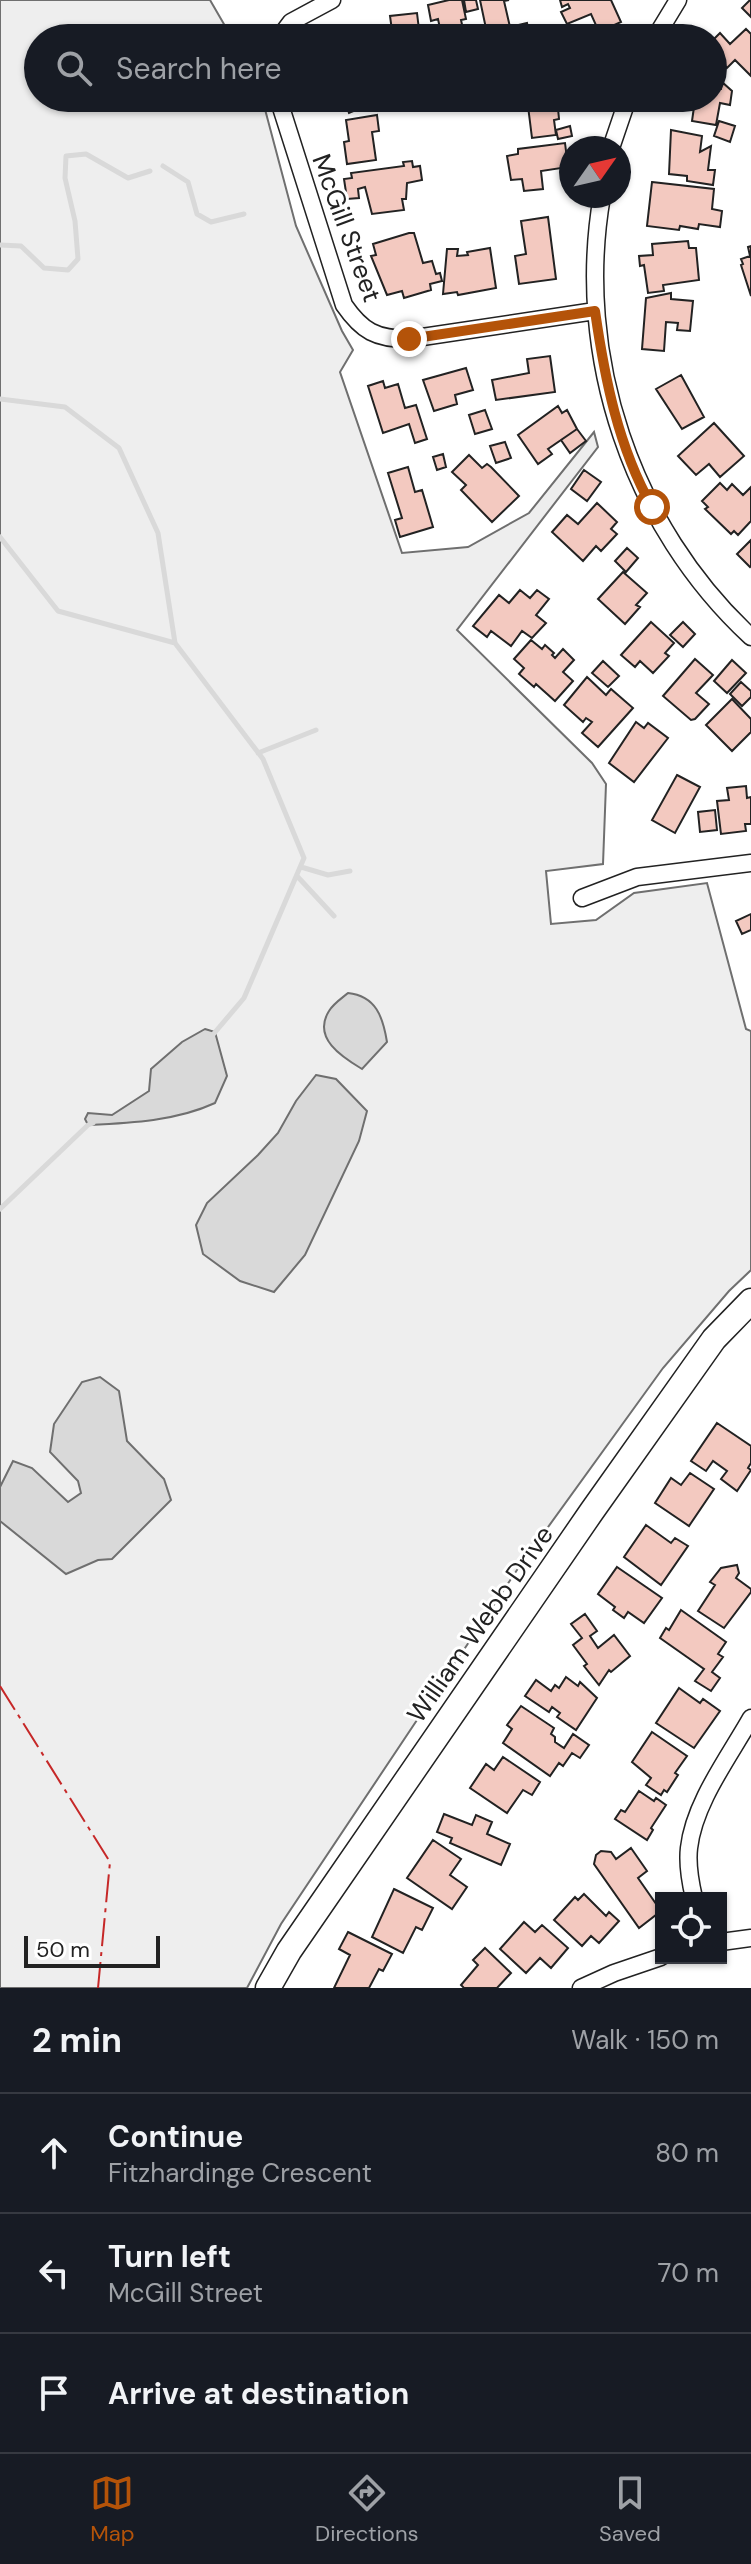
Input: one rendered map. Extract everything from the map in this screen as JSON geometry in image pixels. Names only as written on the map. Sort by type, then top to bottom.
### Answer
[{"type":"main road","name":"William Webb Drive","points":[[268,1988],[297,1939],[584,1523],[719,1332],[751,1301]]},
{"type":"street","points":[[290,24],[307,11],[332,0]]},
{"type":"street","points":[[663,24],[678,0]]},
{"type":"street","name":"McGill Street","points":[[282,112],[344,305],[362,327],[389,339],[409,339],[595,311]]},
{"type":"street","points":[[615,136],[623,112]]},
{"type":"street","points":[[600,208],[595,250],[595,311],[604,373],[620,434],[644,492],[675,547],[733,621],[751,637]]},
{"type":"street","points":[[582,898],[637,877],[751,863]]},
{"type":"street","points":[[693,1892],[689,1850],[693,1827],[704,1800],[751,1718]]},
{"type":"street","points":[[727,1941],[751,1938]]},
{"type":"street","points":[[581,1988],[655,1959]]},
{"type":"shaded area","points":[[0,0],[210,0],[224,24],[24,24],[24,112],[266,112],[296,226],[353,350],[340,372],[402,553],[468,547],[529,513],[594,432],[598,447],[457,630],[592,763],[606,784],[603,864],[546,871],[551,924],[596,920],[634,893],[707,883],[746,1029],[751,1031],[751,1270],[663,1368],[517,1570],[281,1924],[247,1988],[0,1988]]},
{"type":"shaded area","points":[[348,993],[372,1003],[380,1016],[387,1042],[362,1069],[332,1046],[324,1030],[329,1011]]},
{"type":"shaded area","points":[[205,1029],[215,1032],[227,1076],[215,1103],[169,1117],[88,1125],[85,1119],[88,1113],[112,1115],[149,1091],[151,1069],[182,1042]]},
{"type":"shaded area","points":[[316,1075],[336,1079],[367,1111],[359,1141],[305,1255],[274,1292],[240,1281],[203,1254],[196,1225],[207,1203],[278,1133],[296,1101]]},
{"type":"shaded area","points":[[100,1377],[119,1391],[127,1441],[164,1479],[171,1500],[112,1559],[98,1560],[66,1574],[0,1521],[0,1487],[13,1461],[32,1468],[68,1502],[81,1493],[78,1481],[50,1452],[54,1424],[82,1382]]},
{"type":"building","points":[[462,0],[466,19],[461,20],[462,24],[439,24],[438,19],[431,21],[428,5]]},
{"type":"building","points":[[464,0],[476,0],[478,9],[466,12]]},
{"type":"building","points":[[480,0],[509,0],[504,1],[509,24],[485,24]]},
{"type":"building","points":[[560,0],[611,0],[621,22],[595,24],[591,14],[567,24],[561,12],[570,8],[568,4],[562,7]]},
{"type":"building","points":[[751,0],[751,17],[742,8]]},
{"type":"building","points":[[417,13],[418,24],[391,24],[390,16]]},
{"type":"building","points":[[746,29],[751,34],[751,76],[735,60],[727,68],[727,41],[730,44]]},
{"type":"building","points":[[727,86],[732,91],[730,105],[727,104]]},
{"type":"building","points":[[529,112],[558,112],[559,119],[554,120],[556,135],[532,138]]},
{"type":"building","points":[[693,112],[718,112],[716,125],[692,121]]},
{"type":"building","points":[[377,115],[379,131],[372,132],[376,160],[347,164],[344,142],[349,141],[346,120]]},
{"type":"building","points":[[719,121],[735,126],[730,142],[714,136]]},
{"type":"building","points":[[570,126],[572,136],[559,136],[558,139],[556,130]]},
{"type":"building","points":[[671,130],[702,136],[700,152],[711,146],[708,170],[715,170],[713,185],[687,181],[687,176],[669,174]]},
{"type":"building","points":[[559,144],[559,168],[541,171],[543,189],[524,191],[522,179],[511,180],[507,156],[518,154],[518,149]]},
{"type":"building","points":[[412,161],[413,167],[420,166],[422,180],[407,183],[406,199],[402,199],[404,210],[372,214],[365,187],[358,189],[359,198],[347,199],[344,179],[352,178],[351,173],[404,166],[403,162]]},
{"type":"building","points":[[652,182],[714,189],[712,209],[722,211],[720,227],[699,224],[698,229],[680,226],[679,230],[647,226]]},
{"type":"building","points":[[548,217],[556,279],[519,284],[515,256],[526,254],[521,221]]},
{"type":"building","points":[[414,233],[423,263],[432,261],[442,281],[430,284],[431,290],[404,298],[402,291],[387,295],[371,256],[376,255],[373,244]]},
{"type":"building","points":[[688,241],[689,248],[696,248],[699,280],[663,285],[664,291],[648,293],[644,265],[640,266],[639,256],[653,255],[652,244]]},
{"type":"building","points":[[751,246],[751,296],[741,259],[750,256],[748,247]]},
{"type":"building","points":[[490,248],[496,288],[458,295],[457,292],[443,294],[447,249],[458,249],[457,256]]},
{"type":"building","points":[[671,293],[671,299],[693,301],[690,331],[677,330],[678,323],[666,322],[664,351],[642,349],[646,298]]},
{"type":"building","points":[[550,356],[555,392],[496,400],[492,380],[529,373],[527,359]]},
{"type":"building","points":[[466,368],[473,390],[455,395],[457,404],[434,411],[423,380]]},
{"type":"building","points":[[681,375],[704,417],[682,429],[656,389]]},
{"type":"building","points":[[383,381],[385,388],[398,384],[405,408],[416,405],[427,439],[415,443],[409,424],[383,433],[368,386]]},
{"type":"building","points":[[558,406],[562,413],[567,410],[577,429],[548,449],[552,454],[538,464],[518,435]]},
{"type":"building","points":[[485,410],[492,429],[475,434],[469,415]]},
{"type":"building","points":[[714,423],[744,456],[720,477],[709,464],[696,475],[678,456]]},
{"type":"building","points":[[577,429],[586,441],[570,453],[561,440]]},
{"type":"building","points":[[505,442],[511,458],[496,463],[490,446]]},
{"type":"building","points":[[443,454],[446,467],[437,470],[433,457]]},
{"type":"building","points":[[469,455],[482,468],[487,464],[491,467],[519,496],[492,522],[461,490],[466,485],[452,472]]},
{"type":"building","points":[[408,467],[415,492],[422,490],[433,527],[400,537],[395,520],[402,518],[388,473]]},
{"type":"building","points":[[584,470],[601,482],[587,501],[571,489]]},
{"type":"building","points":[[720,483],[727,490],[732,484],[743,495],[751,487],[751,521],[738,535],[734,531],[731,534],[705,509],[708,507],[702,501]]},
{"type":"building","points":[[597,503],[617,522],[611,529],[617,534],[601,551],[596,546],[583,561],[552,532],[567,515],[578,524]]},
{"type":"building","points":[[751,540],[751,566],[750,567],[737,554]]},
{"type":"building","points":[[627,548],[638,558],[626,572],[615,561]]},
{"type":"building","points":[[623,572],[647,593],[625,624],[598,599]]},
{"type":"building","points":[[520,590],[530,598],[537,590],[549,599],[536,615],[546,623],[532,638],[522,631],[511,646],[491,631],[487,637],[473,626],[499,595],[509,603]]},
{"type":"building","points":[[651,622],[674,643],[665,653],[669,656],[653,673],[640,661],[635,667],[621,655]]},
{"type":"building","points":[[683,622],[695,634],[683,647],[670,635]]},
{"type":"building","points":[[531,640],[542,649],[545,645],[555,658],[563,649],[574,660],[563,672],[573,681],[555,701],[519,674],[524,668],[514,659]]},
{"type":"building","points":[[695,659],[713,675],[696,693],[709,704],[691,720],[663,696]]},
{"type":"building","points":[[732,660],[746,673],[727,693],[714,681]]},
{"type":"building","points":[[603,661],[619,676],[608,687],[592,673]]},
{"type":"building","points":[[587,677],[606,695],[611,689],[633,708],[598,747],[582,733],[592,722],[586,718],[583,722],[564,705]]},
{"type":"building","points":[[741,682],[751,691],[751,697],[742,706],[730,694]]},
{"type":"building","points":[[732,699],[751,719],[751,732],[732,751],[706,725]]},
{"type":"building","points":[[636,722],[644,728],[648,723],[668,738],[634,782],[609,763]]},
{"type":"building","points":[[677,775],[700,787],[675,833],[652,820]]},
{"type":"building","points":[[746,786],[747,798],[751,797],[751,824],[745,824],[746,831],[721,834],[717,801],[729,800],[727,788]]},
{"type":"building","points":[[715,810],[717,830],[700,832],[698,812]]},
{"type":"building","points":[[751,914],[751,930],[742,934],[736,921]]},
{"type":"building","points":[[717,1423],[751,1446],[748,1468],[751,1470],[737,1491],[721,1479],[727,1471],[713,1461],[706,1471],[691,1461]]},
{"type":"building","points":[[690,1473],[714,1489],[689,1526],[655,1503],[671,1478],[681,1485]]},
{"type":"building","points":[[646,1525],[671,1543],[675,1538],[688,1546],[661,1585],[624,1557]]},
{"type":"building","points":[[737,1565],[739,1573],[736,1578],[751,1592],[724,1628],[698,1611],[715,1585],[710,1582],[721,1568]]},
{"type":"building","points":[[617,1567],[662,1598],[644,1623],[628,1612],[624,1618],[598,1594]]},
{"type":"building","points":[[681,1610],[726,1642],[718,1654],[723,1657],[712,1672],[720,1678],[711,1691],[695,1681],[704,1669],[660,1638]]},
{"type":"building","points":[[585,1614],[597,1631],[590,1636],[598,1648],[614,1635],[630,1656],[611,1672],[609,1670],[599,1685],[573,1645],[582,1638],[571,1624]]},
{"type":"building","points":[[566,1677],[578,1686],[580,1682],[597,1698],[576,1730],[557,1717],[560,1713],[552,1707],[549,1712],[525,1696],[536,1680],[551,1691],[555,1685],[559,1688]]},
{"type":"building","points":[[679,1688],[700,1703],[703,1699],[720,1711],[694,1748],[656,1723]]},
{"type":"building","points":[[521,1706],[554,1728],[551,1734],[555,1742],[564,1748],[573,1734],[589,1745],[580,1758],[572,1753],[563,1766],[559,1763],[550,1776],[503,1743],[512,1729],[507,1725]]},
{"type":"building","points":[[652,1732],[687,1756],[667,1792],[664,1790],[661,1795],[646,1785],[651,1778],[632,1762]]},
{"type":"building","points":[[503,1757],[540,1782],[532,1795],[523,1790],[507,1813],[470,1788],[486,1764],[494,1770]]},
{"type":"building","points":[[639,1791],[666,1805],[647,1840],[615,1819],[621,1810],[625,1812]]},
{"type":"building","points":[[444,1814],[472,1825],[476,1815],[492,1822],[487,1834],[510,1844],[501,1865],[450,1843],[452,1838],[437,1832]]},
{"type":"building","points":[[433,1840],[461,1859],[450,1875],[467,1887],[452,1909],[407,1878]]},
{"type":"building","points":[[631,1848],[647,1871],[638,1878],[655,1902],[655,1916],[639,1928],[594,1864],[596,1855],[601,1851],[611,1852],[616,1859]]},
{"type":"building","points":[[394,1889],[433,1908],[422,1930],[416,1927],[403,1953],[372,1937]]},
{"type":"building","points":[[584,1894],[606,1916],[609,1912],[619,1921],[599,1943],[591,1936],[582,1946],[554,1920],[575,1897],[578,1900]]},
{"type":"building","points":[[524,1922],[535,1932],[542,1925],[568,1948],[551,1968],[540,1958],[526,1973],[500,1949]]},
{"type":"building","points":[[348,1932],[392,1954],[369,1988],[334,1988],[350,1955],[339,1949]]},
{"type":"building","points":[[485,1948],[511,1973],[497,1988],[464,1988],[461,1985],[478,1965],[473,1960]]},
{"type":"waterway","points":[[0,245],[21,246],[44,268],[68,270],[78,259],[75,221],[65,178],[66,156],[86,154],[128,178],[150,171]]},
{"type":"waterway","points":[[163,166],[188,182],[197,214],[211,222],[244,214]]},
{"type":"waterway","points":[[0,399],[65,407],[119,448],[158,533],[175,643]]},
{"type":"waterway","points":[[0,537],[58,611],[175,643],[263,759],[304,858],[244,998],[211,1037]]},
{"type":"waterway","points":[[258,753],[316,730]]},
{"type":"waterway","points":[[301,867],[328,875],[350,871]]},
{"type":"waterway","points":[[297,876],[334,916]]},
{"type":"waterway","points":[[0,1209],[93,1123]]},
{"type":"power","points":[[0,1686],[110,1862],[98,1988]]},
{"type":"route","points":[[409,339],[595,311],[611,405],[620,434],[652,507]]}]
